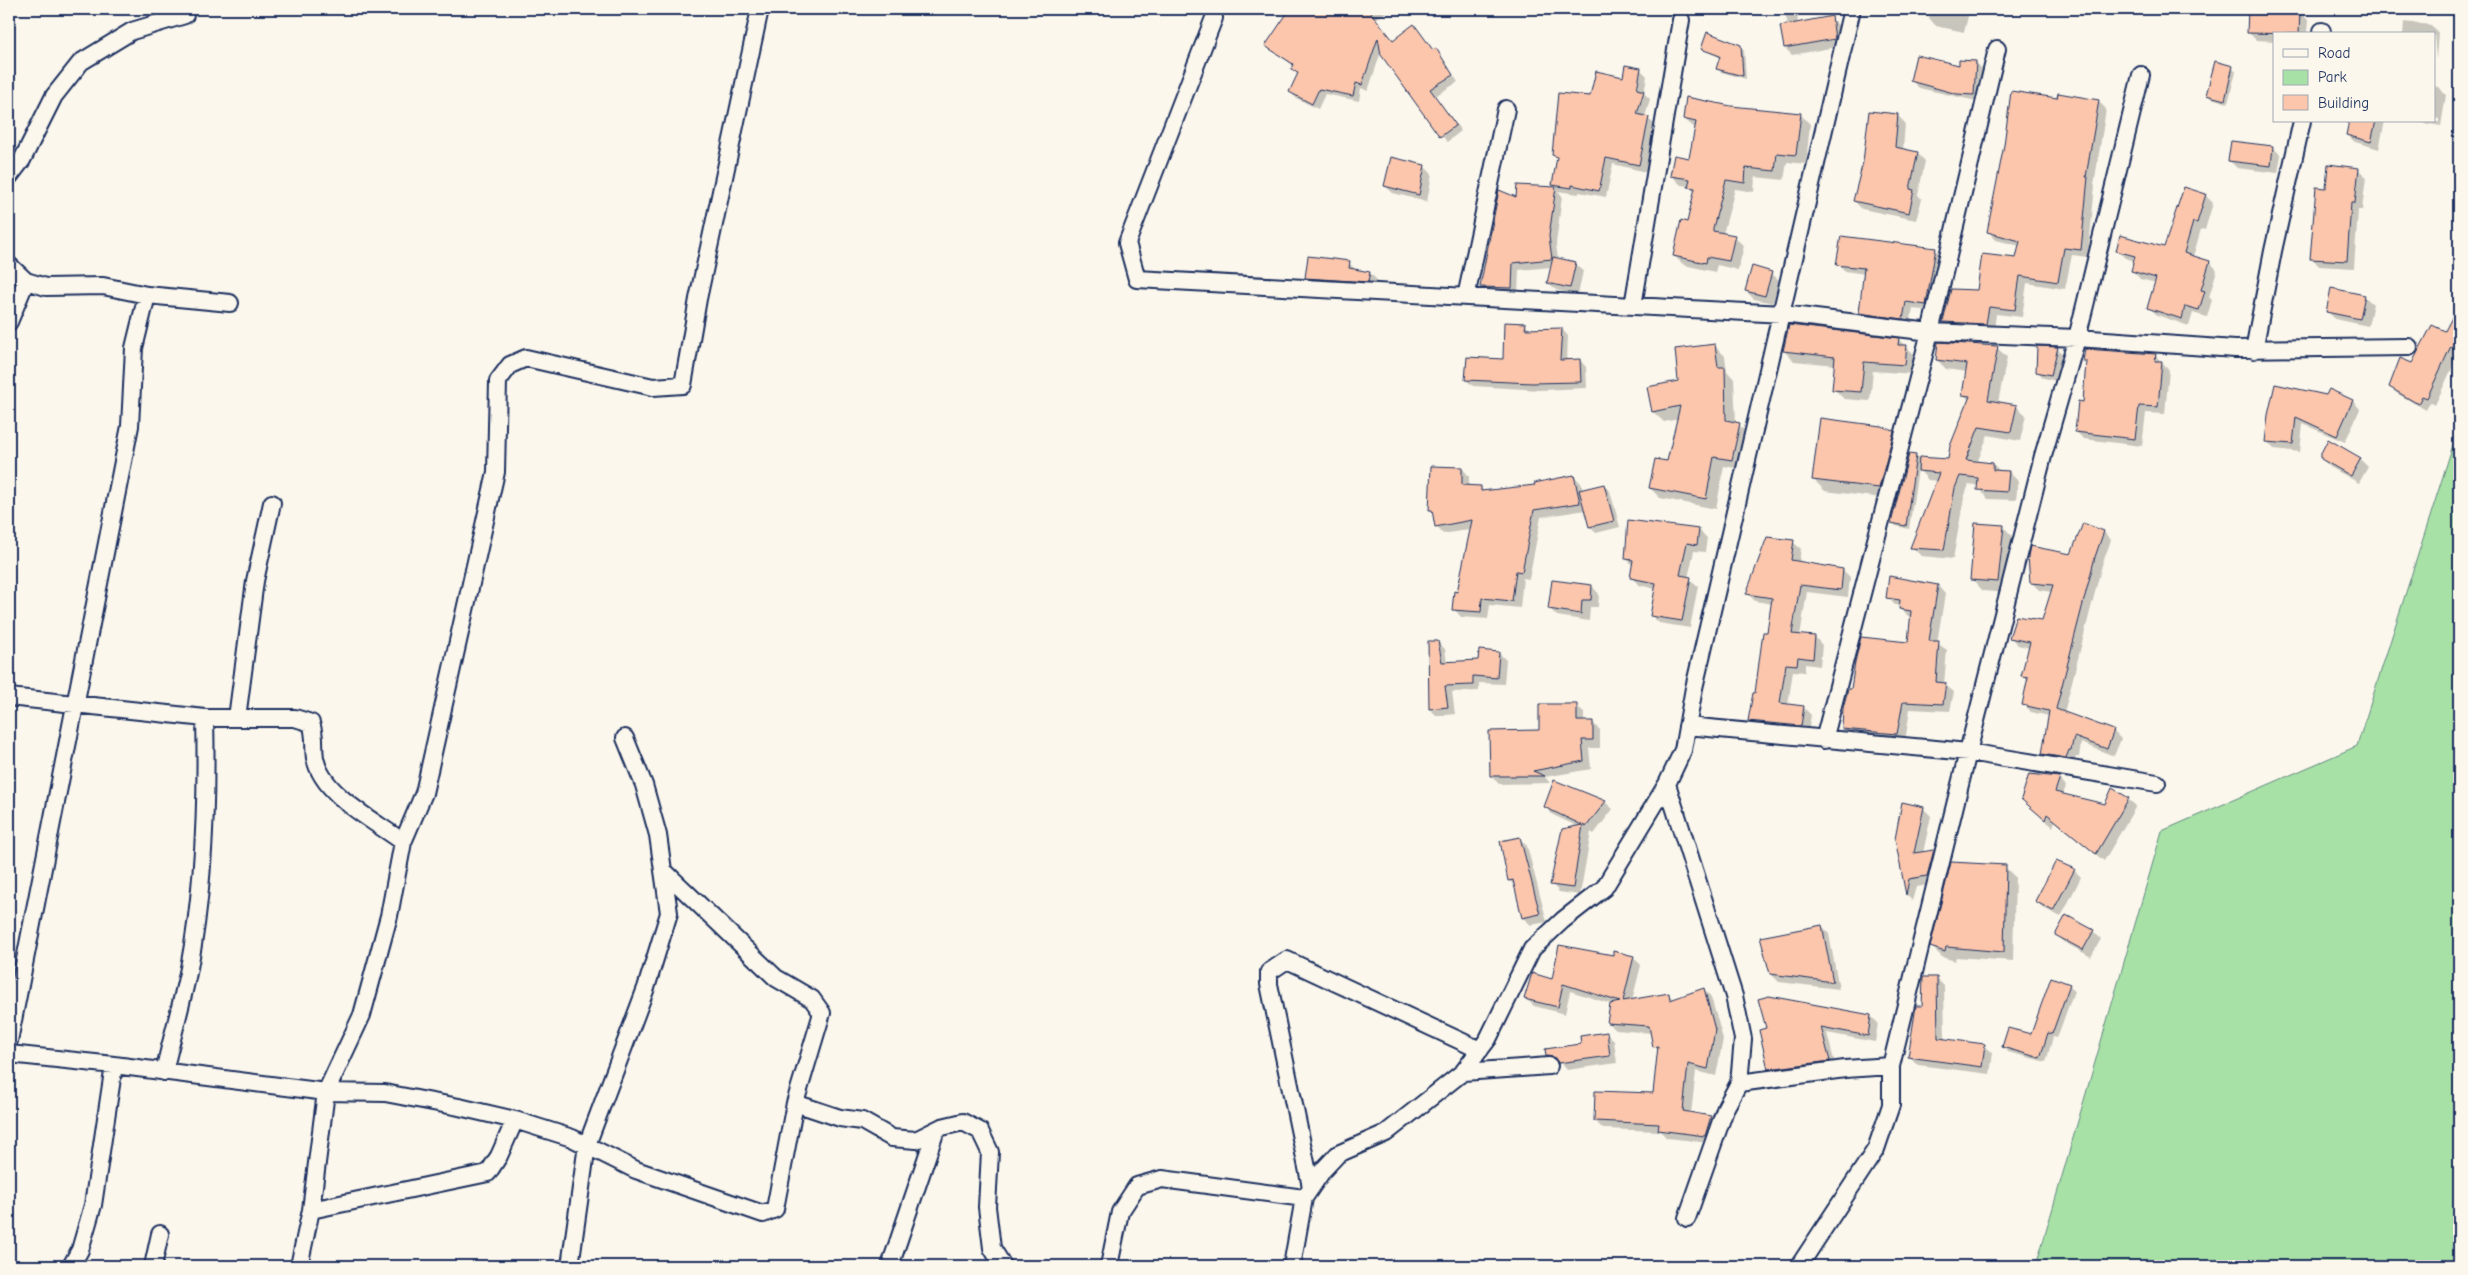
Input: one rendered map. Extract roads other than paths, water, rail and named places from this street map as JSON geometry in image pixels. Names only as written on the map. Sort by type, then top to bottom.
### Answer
[{"type":"street","points":[[299,1266],[310,1210],[326,1092],[362,1015],[389,916],[403,842],[424,793],[496,472],[498,381],[510,364],[526,358],[653,387],[683,385],[698,299],[760,9]]},
{"type":"street","points":[[1292,1266],[1308,1192],[1323,1170],[1338,1154],[1386,1133],[1463,1072],[1488,1038],[1532,949],[1563,920],[1604,888],[1666,784],[1683,750],[1852,9]]},
{"type":"street","points":[[9,177],[22,160],[54,96],[81,62],[132,31],[185,15]]},
{"type":"street","points":[[1214,18],[1127,243],[1137,279],[1783,314],[1930,332],[2077,338],[2254,350],[2409,347]]},
{"type":"street","points":[[1633,306],[1681,20]]},
{"type":"street","points":[[1824,740],[1930,332],[1997,49]]},
{"type":"street","points":[[1799,1266],[1876,1149],[1891,1105],[1891,1066],[2043,456],[2077,338],[2141,75]]},
{"type":"street","points":[[1466,297],[1506,109]]},
{"type":"street","points":[[2254,350],[2273,251],[2302,122]]},
{"type":"street","points":[[9,266],[26,281],[46,287],[103,286],[147,295],[230,303]]},
{"type":"street","points":[[9,322],[26,281]]},
{"type":"street","points":[[9,1041],[77,704],[130,426],[134,348],[147,295]]},
{"type":"street","points":[[237,718],[255,581],[272,503]]},
{"type":"street","points":[[9,696],[205,718],[295,718],[311,723],[316,736],[315,758],[323,778],[360,814],[403,842]]},
{"type":"street","points":[[164,1072],[189,967],[200,875],[206,754],[205,718]]},
{"type":"street","points":[[1687,726],[1968,752],[2157,783]]},
{"type":"street","points":[[570,1266],[587,1145],[646,988],[669,913],[658,835],[644,785],[625,738]]},
{"type":"street","points":[[1666,784],[1734,996],[1743,1039],[1738,1083],[1726,1108],[1687,1218]]},
{"type":"street","points":[[9,1054],[114,1065],[326,1092],[385,1093],[515,1120],[572,1138],[636,1170],[763,1214],[775,1209],[795,1103],[822,1013],[812,999],[776,978],[663,870]]},
{"type":"street","points":[[1308,1192],[1269,984],[1269,972],[1287,960],[1480,1050]]},
{"type":"street","points":[[71,1266],[80,1250],[92,1205],[114,1065]]},
{"type":"street","points":[[1463,1072],[1548,1066]]},
{"type":"street","points":[[1738,1083],[1844,1069],[1891,1066]]},
{"type":"street","points":[[795,1103],[840,1118],[862,1121],[892,1138],[916,1140],[936,1130],[964,1122],[980,1131],[990,1152],[987,1207],[992,1248],[1003,1266]]},
{"type":"street","points":[[310,1210],[488,1172],[499,1156],[515,1120]]},
{"type":"street","points":[[890,1266],[936,1130]]},
{"type":"street","points":[[1109,1266],[1120,1212],[1137,1186],[1162,1179],[1308,1192]]},
{"type":"street","points":[[153,1266],[160,1234]]}]
